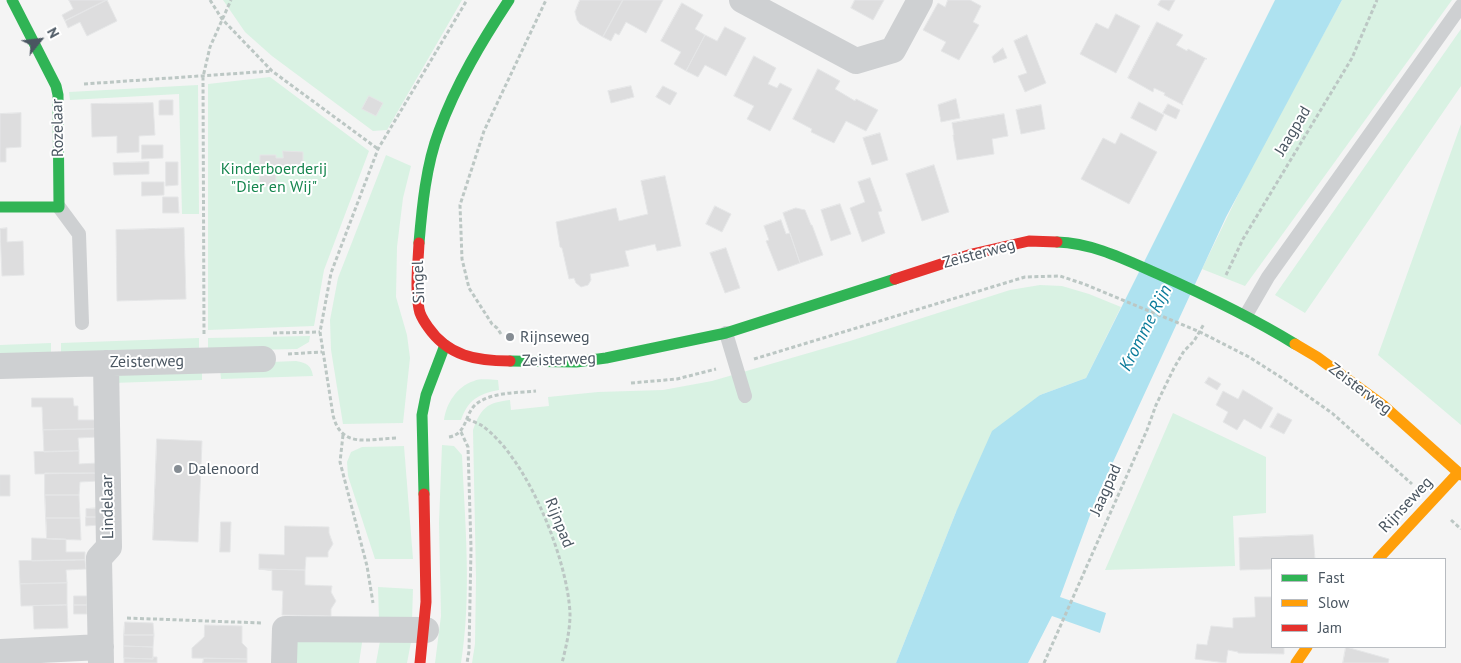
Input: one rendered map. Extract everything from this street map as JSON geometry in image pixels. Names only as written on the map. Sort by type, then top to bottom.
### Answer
[{"type":"street","name":"Rozelaar","points":[[12,0],[56,86],[58,94],[55,207]]},
{"type":"street","name":"Singel","points":[[445,345],[428,328],[419,310],[417,273],[419,225],[423,195],[438,132],[456,91],[486,35],[509,0]]},
{"type":"street","points":[[742,0],[856,61],[893,50],[920,0]]},
{"type":"street","points":[[0,207],[55,207]]},
{"type":"street","name":"Zeisterweg","points":[[445,345],[454,352],[475,359],[576,362],[606,358],[726,333],[972,254],[1029,241],[1065,242],[1087,246],[1122,258],[1246,315],[1317,357],[1384,406],[1460,474]]},
{"type":"street","points":[[420,663],[426,630],[422,415],[426,395],[445,345]]},
{"type":"street","name":"Zeisterweg","points":[[0,366],[263,359]]},
{"type":"street","name":"Lindelaar","points":[[101,655],[99,558],[109,548],[106,362]]},
{"type":"street","name":"Rijnseweg","points":[[1379,558],[1460,474]]},
{"type":"street","points":[[284,663],[285,629],[426,630]]},
{"type":"street","points":[[1296,663],[1306,648]]},
{"type":"street","points":[[0,652],[101,655]]},
{"type":"lane","points":[[1246,315],[1268,277],[1461,6]]},
{"type":"lane","points":[[55,207],[79,234],[82,323]]},
{"type":"lane","points":[[726,333],[745,396]]},
{"type":"path","points":[[210,0],[222,19],[272,71],[378,149]]},
{"type":"path","points":[[204,335],[203,77],[210,47],[231,0]]},
{"type":"path","points":[[374,629],[373,596],[340,462],[343,435],[337,428],[332,415],[320,332],[331,273],[378,149],[467,0]]},
{"type":"path","points":[[503,394],[500,332],[492,324],[470,288],[462,259],[460,205],[484,131],[546,0]]},
{"type":"path","name":"Jaagpad","points":[[1211,298],[1243,239],[1352,58],[1377,0]]},
{"type":"path","points":[[56,86],[272,71]]},
{"type":"path","points":[[1108,294],[1200,332],[1265,367],[1332,413],[1431,502]]},
{"type":"path","name":"Jaagpad","points":[[1044,663],[1072,595],[1163,390],[1184,351],[1200,332]]},
{"type":"path","points":[[263,359],[270,355],[322,352]]},
{"type":"path","name":"Rijnpad","points":[[467,419],[481,425],[504,448],[522,475],[546,520],[558,551],[568,595],[570,615],[562,663]]},
{"type":"path","points":[[461,432],[468,447],[471,548],[469,651],[466,663]]},
{"type":"path","points":[[100,617],[274,623],[285,629]]},
{"type":"green space","points":[[223,0],[462,0],[387,130],[373,131],[272,56],[245,32]]},
{"type":"green space","points":[[1342,0],[1452,0],[1245,286],[1202,269],[1253,164]]},
{"type":"green space","points":[[1461,29],[1461,86],[1305,313],[1275,295]]},
{"type":"green space","name":"Kinderboerderij \"Dier en Wij\"","points":[[270,77],[369,151],[324,270],[314,326],[208,330],[208,84]]},
{"type":"green space","points":[[198,85],[199,214],[182,214],[179,94],[70,100],[69,92]]},
{"type":"green space","points":[[1461,124],[1461,425],[1378,355]]},
{"type":"green space","points":[[386,155],[411,166],[403,198],[397,247],[396,297],[407,335],[410,358],[403,423],[343,424],[331,350],[330,320],[338,278]]},
{"type":"green space","points":[[1040,285],[1062,286],[1089,294],[1121,307],[1086,378],[1040,395],[956,512],[896,663],[472,663],[475,644],[476,578],[473,430],[479,416],[490,405],[510,400],[511,410],[549,406],[548,397],[598,392],[663,390],[712,381],[850,341],[1010,290]]},
{"type":"green space","points":[[310,336],[309,342],[297,349],[208,351],[208,338]]},
{"type":"green space","points":[[199,338],[199,352],[61,356],[61,343]]},
{"type":"green space","points":[[51,343],[51,356],[0,357],[0,345]]},
{"type":"green space","points":[[296,361],[308,365],[313,376],[221,379],[220,369],[271,362]]},
{"type":"green space","points":[[202,370],[202,380],[112,383],[111,372]]},
{"type":"green space","points":[[477,380],[498,380],[499,390],[475,399],[467,407],[461,420],[444,420],[453,396],[462,387]]},
{"type":"green space","points":[[1173,413],[1266,457],[1266,513],[1233,516],[1235,566],[1105,570]]},
{"type":"green space","points":[[442,445],[454,446],[462,455],[467,585],[461,663],[435,663],[441,616],[439,523]]},
{"type":"green space","points":[[404,446],[413,559],[375,559],[348,476],[347,462],[351,452],[362,447]]},
{"type":"green space","points":[[378,587],[413,589],[412,620],[379,620]]},
{"type":"green space","points":[[363,636],[359,663],[292,663],[293,637]]},
{"type":"green space","points":[[380,641],[411,642],[407,663],[376,663]]},
{"type":"water","name":"Kromme Rijn","points":[[1275,0],[1342,0],[1226,217],[1096,499],[1060,597],[1106,613],[1100,633],[1052,616],[1028,663],[896,663],[956,512],[992,431],[1040,395],[1086,378]]},
{"type":"building","points":[[69,0],[107,0],[65,21],[62,15],[73,9]]},
{"type":"building","points":[[107,0],[117,21],[87,36],[80,22],[68,28],[65,21]]},
{"type":"building","points":[[580,0],[623,0],[603,37],[580,24],[577,20],[575,12]]},
{"type":"building","points":[[623,0],[663,0],[646,33],[626,22],[619,35],[615,33],[611,41],[603,37]]},
{"type":"building","points":[[855,0],[884,0],[873,20],[851,8]]},
{"type":"building","points":[[948,0],[970,0],[981,6],[973,22],[979,25],[959,60],[941,51],[946,42],[923,30],[938,3],[945,7]]},
{"type":"building","points":[[1161,0],[1175,0],[1169,11],[1158,5]]},
{"type":"building","points":[[682,3],[703,15],[695,29],[705,35],[686,71],[674,64],[681,52],[661,41]]},
{"type":"building","points":[[1116,14],[1140,26],[1116,73],[1080,54],[1096,23],[1108,29]]},
{"type":"building","points":[[1157,22],[1183,35],[1176,45],[1207,59],[1205,59],[1182,103],[1183,105],[1164,95],[1165,93],[1154,88],[1153,92],[1128,78]]},
{"type":"building","points":[[725,27],[746,38],[726,76],[705,65],[698,77],[686,71],[705,35],[717,41]]},
{"type":"building","points":[[1027,35],[1046,83],[1025,92],[1018,76],[1027,73],[1014,41]]},
{"type":"building","points":[[1003,48],[1007,58],[994,63],[992,57]]},
{"type":"building","points":[[754,56],[776,68],[768,84],[777,88],[780,83],[792,89],[770,131],[747,119],[754,106],[734,96]]},
{"type":"building","points":[[818,69],[840,81],[835,89],[855,101],[856,99],[878,110],[866,131],[846,121],[834,143],[811,132],[812,129],[793,119]]},
{"type":"building","points":[[631,86],[634,97],[611,103],[608,91]]},
{"type":"building","points":[[663,86],[677,93],[670,105],[656,97]]},
{"type":"building","points":[[369,96],[383,103],[376,116],[362,109]]},
{"type":"building","points":[[956,99],[960,118],[941,122],[938,105]]},
{"type":"building","points":[[173,100],[173,115],[159,115],[159,101]]},
{"type":"building","points":[[1139,102],[1164,115],[1156,131],[1131,118]]},
{"type":"building","points":[[153,103],[155,135],[139,136],[139,152],[117,153],[117,136],[92,137],[91,104]]},
{"type":"building","points":[[1168,104],[1180,110],[1176,119],[1163,113]]},
{"type":"building","points":[[1041,105],[1045,129],[1021,134],[1016,110]]},
{"type":"building","points":[[21,113],[21,147],[6,148],[6,162],[0,162],[0,114]]},
{"type":"building","points":[[1004,114],[1008,136],[992,139],[994,154],[957,160],[952,123]]},
{"type":"building","points":[[880,133],[888,160],[872,165],[863,138]]},
{"type":"building","points":[[1121,133],[1157,152],[1129,204],[1081,179],[1103,138],[1115,144]]},
{"type":"building","points":[[142,145],[163,145],[163,158],[142,159]]},
{"type":"building","points":[[283,151],[303,152],[303,172],[276,170],[276,186],[259,186],[260,155],[276,155],[276,158],[283,158]]},
{"type":"building","points":[[149,162],[149,174],[114,175],[113,163]]},
{"type":"building","points":[[166,162],[178,162],[178,185],[166,186]]},
{"type":"building","points":[[934,165],[949,212],[922,221],[906,174]]},
{"type":"building","points":[[665,176],[681,246],[657,251],[655,244],[625,251],[629,266],[590,274],[591,280],[588,285],[581,287],[574,278],[569,279],[562,248],[560,247],[556,222],[616,208],[619,221],[648,214],[641,181]]},
{"type":"building","points":[[870,178],[882,211],[878,212],[885,233],[862,242],[850,208],[865,202],[858,182]]},
{"type":"building","points":[[142,182],[164,182],[164,195],[142,196]]},
{"type":"building","points":[[163,197],[178,197],[179,213],[163,213]]},
{"type":"building","points":[[840,204],[851,234],[831,241],[821,210]]},
{"type":"building","points":[[715,206],[731,214],[722,232],[706,224]]},
{"type":"building","points":[[796,208],[805,210],[823,255],[800,263],[783,213]]},
{"type":"building","points":[[781,220],[786,234],[790,233],[800,263],[778,271],[766,241],[769,240],[764,226]]},
{"type":"building","points":[[7,228],[7,242],[23,241],[24,275],[2,276],[0,229]]},
{"type":"building","points":[[184,228],[186,299],[117,301],[116,230]]},
{"type":"building","points":[[726,248],[740,288],[725,293],[710,253]]},
{"type":"building","points":[[1209,377],[1221,384],[1217,390],[1205,383]]},
{"type":"building","points":[[1243,390],[1273,408],[1261,429],[1244,419],[1237,430],[1223,422],[1228,412],[1216,405],[1223,391],[1238,399]]},
{"type":"building","points":[[32,398],[73,398],[74,406],[78,406],[78,420],[97,420],[97,429],[43,430],[42,407],[32,407]]},
{"type":"building","points":[[1278,413],[1292,420],[1284,434],[1270,427]]},
{"type":"building","points":[[97,429],[98,437],[78,438],[79,451],[44,452],[43,430]]},
{"type":"building","name":"Dalenoord","points":[[157,439],[202,441],[198,542],[153,540]]},
{"type":"building","points":[[79,451],[79,464],[98,463],[98,473],[35,474],[34,452]]},
{"type":"building","points":[[45,473],[98,473],[98,481],[80,482],[79,495],[45,495]]},
{"type":"building","points":[[0,475],[10,475],[10,496],[0,496]]},
{"type":"building","points":[[45,495],[79,495],[80,518],[46,518]]},
{"type":"building","points":[[99,508],[99,517],[86,517],[86,509]]},
{"type":"building","points":[[86,517],[99,517],[99,525],[86,526]]},
{"type":"building","points":[[46,518],[80,518],[81,540],[47,539]]},
{"type":"building","points":[[221,522],[231,522],[230,552],[220,552]]},
{"type":"building","points":[[285,526],[329,527],[333,544],[328,552],[328,557],[306,557],[305,570],[259,569],[259,554],[284,555]]},
{"type":"building","points":[[1313,535],[1315,558],[1271,558],[1271,569],[1240,570],[1239,538]]},
{"type":"building","points":[[32,538],[66,539],[66,552],[85,552],[85,560],[32,561]]},
{"type":"building","points":[[85,560],[86,569],[66,570],[67,583],[20,584],[19,561]]},
{"type":"building","points":[[259,569],[305,570],[305,585],[332,586],[331,592],[336,601],[331,609],[331,616],[282,615],[283,591],[272,590],[272,571]]},
{"type":"building","points":[[67,583],[67,605],[21,606],[20,584]]},
{"type":"building","points":[[74,596],[87,596],[87,605],[74,605]]},
{"type":"building","points":[[1255,597],[1271,597],[1271,648],[1284,648],[1284,654],[1238,653],[1228,650],[1226,663],[1195,659],[1197,644],[1207,645],[1211,626],[1233,628],[1233,618],[1255,617]]},
{"type":"building","points":[[67,605],[68,628],[34,629],[33,606]]},
{"type":"building","points":[[74,605],[87,605],[87,614],[74,614]]},
{"type":"building","points":[[125,622],[153,623],[154,635],[124,635]]},
{"type":"building","points":[[205,625],[242,626],[242,643],[247,648],[247,659],[192,658],[192,648],[204,637]]},
{"type":"building","points":[[124,635],[154,635],[153,647],[124,646]]},
{"type":"building","points":[[124,646],[153,647],[153,659],[124,658]]},
{"type":"building","points":[[1346,648],[1389,659],[1388,663],[1343,663]]},
{"type":"building","points":[[153,657],[157,657],[157,663],[124,663],[124,658],[153,659]]},
{"type":"building","points":[[204,658],[247,659],[247,663],[203,663]]},
{"type":"traffic: fast","points":[[0,207],[59,207],[58,95],[56,86],[12,0]]},
{"type":"traffic: fast","points":[[419,243],[428,172],[439,131],[453,96],[470,63],[509,0]]},
{"type":"traffic: fast","points":[[1057,242],[1083,245],[1134,263],[1228,307],[1295,344]]},
{"type":"traffic: fast","points":[[510,361],[576,362],[606,358],[726,333],[895,279]]},
{"type":"traffic: fast","points":[[424,494],[422,415],[426,395],[445,345]]},
{"type":"traffic: slow","points":[[1295,344],[1317,357],[1384,406],[1461,475]]},
{"type":"traffic: slow","points":[[1379,558],[1458,473]]},
{"type":"traffic: slow","points":[[1296,663],[1306,648]]},
{"type":"traffic: jam","points":[[895,279],[972,254],[1029,241],[1057,242]]},
{"type":"traffic: jam","points":[[419,243],[417,293],[420,314],[428,327],[444,345],[454,351],[474,358],[510,361]]},
{"type":"traffic: jam","points":[[420,663],[426,602],[424,494]]},
{"type":"place","name":"Rijnseweg","points":[[510,337]]},
{"type":"place","name":"Dalenoord","points":[[178,469]]}]
